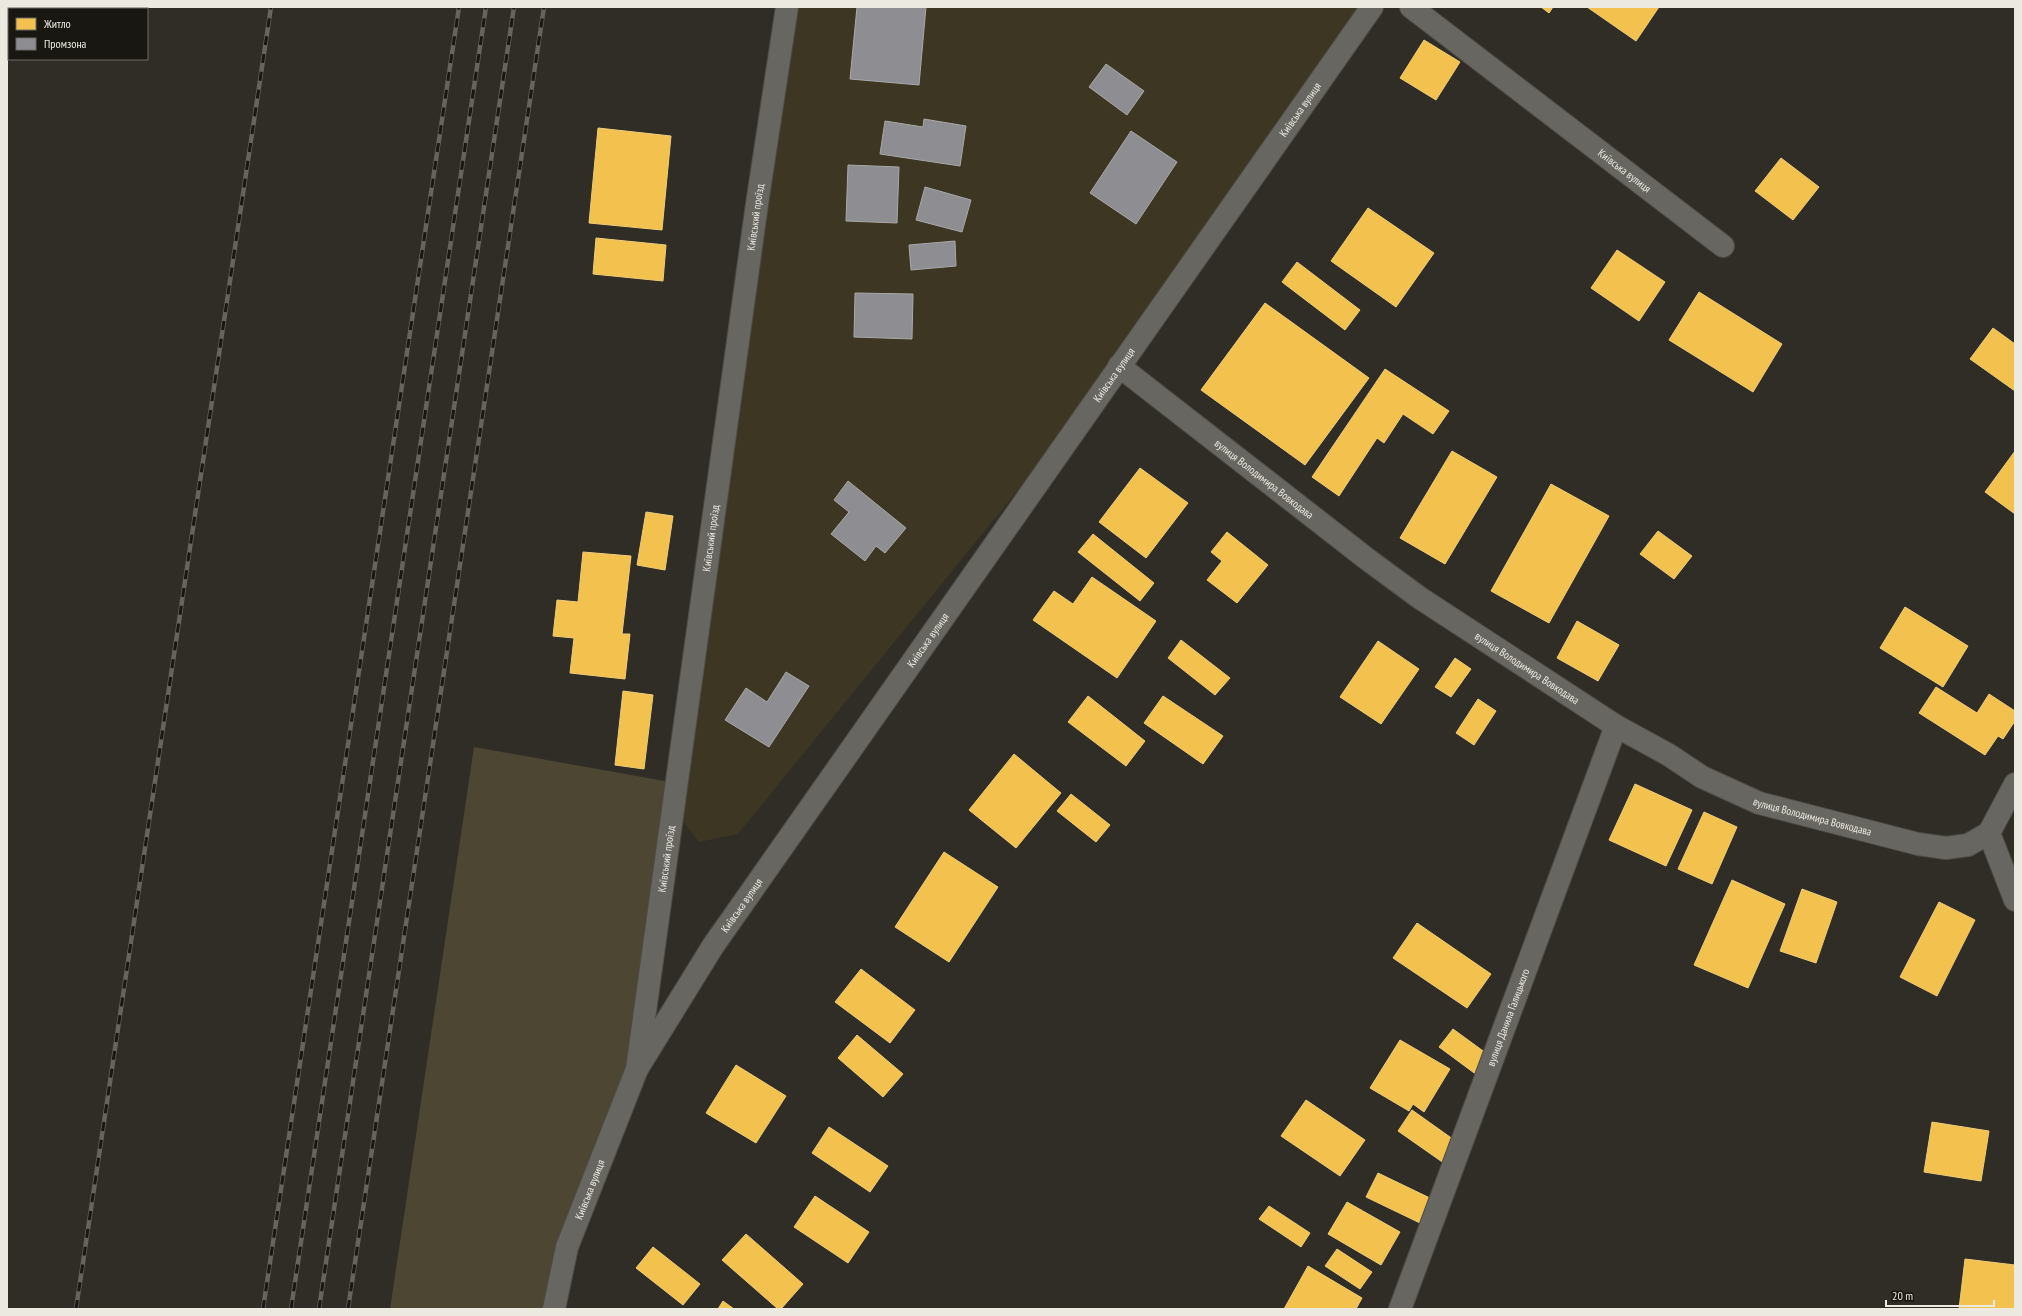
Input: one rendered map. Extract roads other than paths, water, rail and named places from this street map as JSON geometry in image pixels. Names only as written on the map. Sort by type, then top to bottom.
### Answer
[{"type":"street","name":"Київський проїзд","points":[[636,1069],[757,204],[787,7]]},
{"type":"street","name":"Київська вулиця","points":[[554,1309],[567,1247],[636,1069],[713,946],[1372,7]]},
{"type":"street","name":"Київська вулиця","points":[[1411,7],[1724,246]]},
{"type":"street","name":"вулиця Володимира Вовкодава","points":[[1119,366],[1414,594],[1616,726],[1669,755],[1702,777],[1759,802],[1918,844],[1946,848],[1968,844],[1989,833]]},
{"type":"street","name":"вулиця Данила Галицького","points":[[1400,1309],[1616,726]]},
{"type":"street","points":[[2015,784],[1989,833],[2015,900]]},
{"type":"railway","points":[[76,1309],[271,7]]},
{"type":"railway","points":[[263,1309],[459,7]]},
{"type":"railway","points":[[291,1309],[486,7]]},
{"type":"railway","points":[[319,1309],[514,7]]},
{"type":"railway","points":[[348,1309],[544,7]]}]
